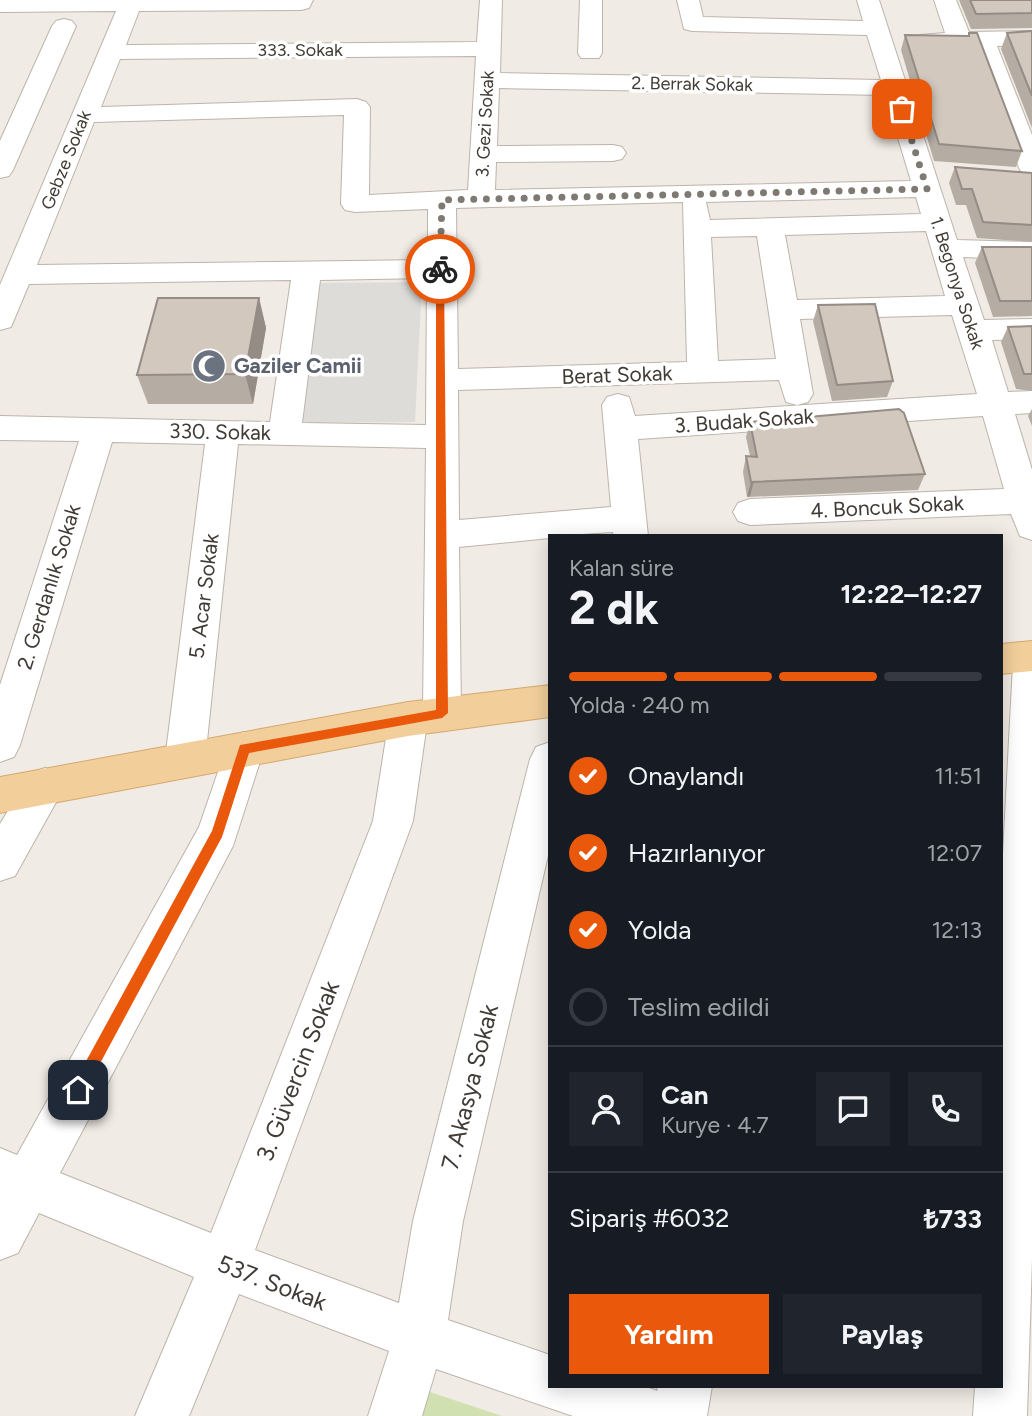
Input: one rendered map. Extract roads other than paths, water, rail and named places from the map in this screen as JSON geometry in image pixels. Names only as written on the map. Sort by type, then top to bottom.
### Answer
[{"type":"main road","points":[[1003,659],[1032,656]]},
{"type":"main road","points":[[0,795],[425,716],[548,701]]},
{"type":"street","points":[[0,5],[129,8],[301,3],[302,0]]},
{"type":"street","name":"3. Gezi Sokak","points":[[442,200],[481,198],[491,0]]},
{"type":"street","points":[[590,53],[591,0]]},
{"type":"street","points":[[688,0],[692,24],[971,39],[1032,38]]},
{"type":"street","name":"1. Begonya Sokak","points":[[868,0],[895,88],[932,177],[941,235],[1029,509]]},
{"type":"street","points":[[945,0],[971,39],[1032,168]]},
{"type":"street","points":[[38,28],[64,26],[129,8]]},
{"type":"street","name":"Gebze Sokak","points":[[0,320],[129,8]]},
{"type":"street","points":[[0,170],[64,26]]},
{"type":"street","name":"333. Sokak","points":[[110,52],[489,49]]},
{"type":"street","name":"2. Berrak Sokak","points":[[488,80],[895,88]]},
{"type":"street","points":[[85,115],[357,107],[355,204],[442,200],[441,535],[425,716]]},
{"type":"street","points":[[484,155],[613,153]]},
{"type":"street","points":[[481,198],[694,192],[932,177]]},
{"type":"street","points":[[1004,177],[1032,179]]},
{"type":"street","points":[[694,192],[703,372]]},
{"type":"street","points":[[696,229],[770,227],[941,235],[1032,251]]},
{"type":"street","points":[[770,227],[800,418]]},
{"type":"street","points":[[19,275],[440,269]]},
{"type":"street","points":[[284,434],[307,271]]},
{"type":"street","points":[[783,310],[968,318],[1032,330]]},
{"type":"street","name":"Berat Sokak","points":[[441,380],[793,369]]},
{"type":"street","points":[[441,535],[630,527],[616,375]]},
{"type":"street","name":"3. Budak Sokak","points":[[620,429],[1032,402]]},
{"type":"street","name":"330. Sokak","points":[[0,428],[441,437]]},
{"type":"street","name":"2. Gerdanlık Sokak","points":[[0,745],[99,430]]},
{"type":"street","name":"5. Acar Sokak","points":[[185,760],[223,432]]},
{"type":"street","name":"4. Boncuk Sokak","points":[[750,512],[1029,509]]},
{"type":"street","points":[[1003,1346],[1032,664]]},
{"type":"street","name":"3. Güvercin Sokak","points":[[162,1416],[224,1266],[393,821],[425,716]]},
{"type":"street","points":[[0,1235],[13,1178],[218,833],[244,749]]},
{"type":"street","name":"7. Akasya Sokak","points":[[395,1416],[419,1338],[438,1221],[548,767]]},
{"type":"street","points":[[0,862],[45,786]]},
{"type":"street","name":"537. Sokak","points":[[13,1178],[224,1266],[419,1338],[548,1381]]},
{"type":"street","points":[[569,1388],[653,1416]]},
{"type":"street","points":[[680,1416],[685,1388]]},
{"type":"street","points":[[1000,1416],[1001,1388]]},
{"type":"place","name":"Gaziler Camii","points":[[209,366]]}]
